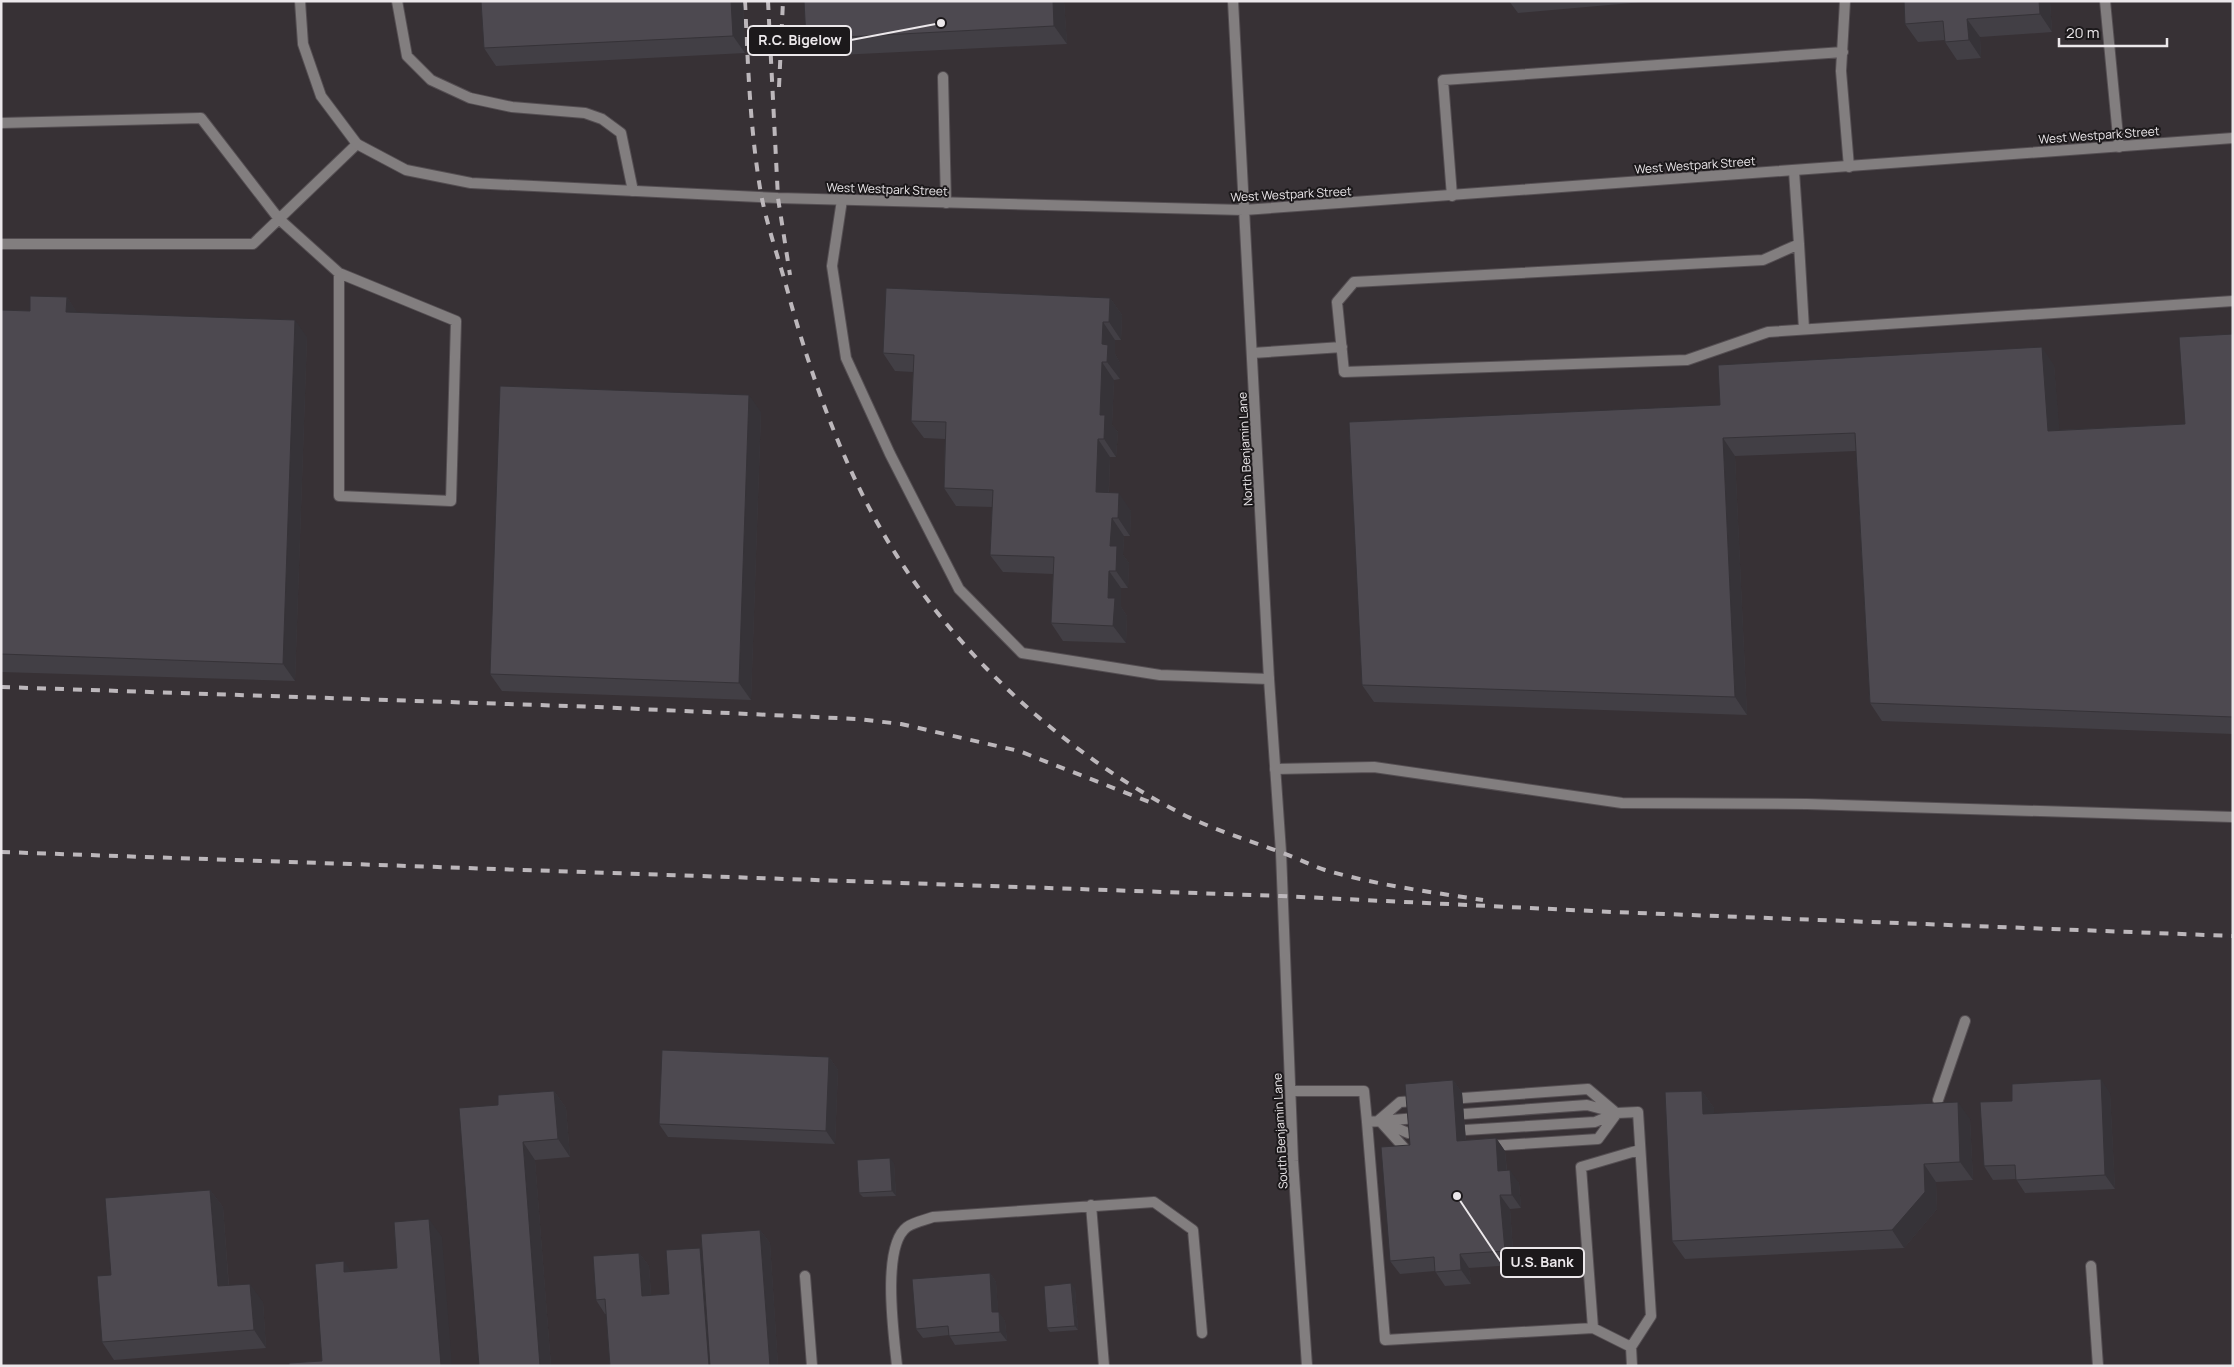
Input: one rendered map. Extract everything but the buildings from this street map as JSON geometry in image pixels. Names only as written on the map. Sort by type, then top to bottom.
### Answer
[{"type":"street","points":[[1,244],[253,244],[357,144],[320,96],[303,44],[300,1]]},
{"type":"street","points":[[397,1],[407,56],[431,80],[470,98],[512,107],[585,113],[602,120],[621,133],[634,191]]},
{"type":"street","name":"North Benjamin Lane","points":[[1234,1],[1281,896]]},
{"type":"street","points":[[1845,1],[1841,71],[1848,167]]},
{"type":"street","points":[[2105,1],[2119,146]]},
{"type":"street","points":[[1452,196],[1443,80],[1842,52]]},
{"type":"street","points":[[943,77],[946,203]]},
{"type":"street","points":[[1,123],[201,118],[278,219],[339,272],[456,321],[451,501],[338,496],[339,272]]},
{"type":"street","name":"West Westpark Street","points":[[357,144],[406,170],[471,184],[842,200],[1244,210],[2233,138]]},
{"type":"street","points":[[1794,171],[1804,329]]},
{"type":"street","points":[[842,200],[832,266],[846,358],[890,454],[959,589],[1022,653],[1160,675],[1269,679]]},
{"type":"street","points":[[1799,244],[1763,260],[1354,282],[1337,302],[1344,372],[1687,360],[1768,332],[2233,301]]},
{"type":"street","points":[[1252,353],[1342,347]]},
{"type":"street","points":[[1275,769],[1374,767],[1622,803],[1807,804],[2233,817]]},
{"type":"street","name":"South Benjamin Lane","points":[[1281,896],[1290,1090],[1307,1366]]},
{"type":"street","points":[[1938,1100],[1965,1021]]},
{"type":"street","points":[[1463,1098],[1588,1089],[1616,1113]]},
{"type":"street","points":[[1290,1090],[1364,1092],[1385,1340],[1593,1328],[1631,1347]]},
{"type":"street","points":[[1379,1120],[1400,1102],[1416,1101]]},
{"type":"street","points":[[1464,1114],[1587,1105],[1616,1113],[1638,1112],[1650,1316],[1631,1347],[1632,1366]]},
{"type":"street","points":[[1465,1130],[1595,1122],[1616,1113]]},
{"type":"street","points":[[1476,1147],[1598,1139],[1616,1113]]},
{"type":"street","points":[[1367,1122],[1417,1118]]},
{"type":"street","points":[[1379,1120],[1408,1133],[1418,1133]]},
{"type":"street","points":[[1379,1120],[1408,1151],[1420,1151]]},
{"type":"street","points":[[1593,1328],[1581,1167],[1639,1150]]},
{"type":"street","points":[[897,1366],[890,1288],[896,1245],[907,1227],[932,1217],[1154,1202],[1193,1230],[1202,1333]]},
{"type":"street","points":[[1091,1205],[1104,1366]]},
{"type":"street","points":[[2091,1266],[2098,1366]]},
{"type":"street","points":[[805,1276],[812,1366]]},
{"type":"railway","points":[[745,1],[748,74],[761,194],[808,360],[829,420],[868,505],[911,577],[942,618],[977,658],[1015,696],[1055,731],[1097,763],[1141,791],[1186,816],[1325,870],[1383,884],[1483,900]]},
{"type":"railway","points":[[768,1],[778,198],[790,275]]},
{"type":"railway","points":[[779,87],[783,1]]},
{"type":"railway","points":[[1,687],[597,707],[857,719],[901,724],[1019,751],[1152,803]]},
{"type":"railway","points":[[1,852],[1281,896],[1613,912],[2233,936]]},
{"type":"place","name":"R.C. Bigelow","points":[[941,23]]},
{"type":"place","name":"U.S. Bank","points":[[1457,1196]]}]
